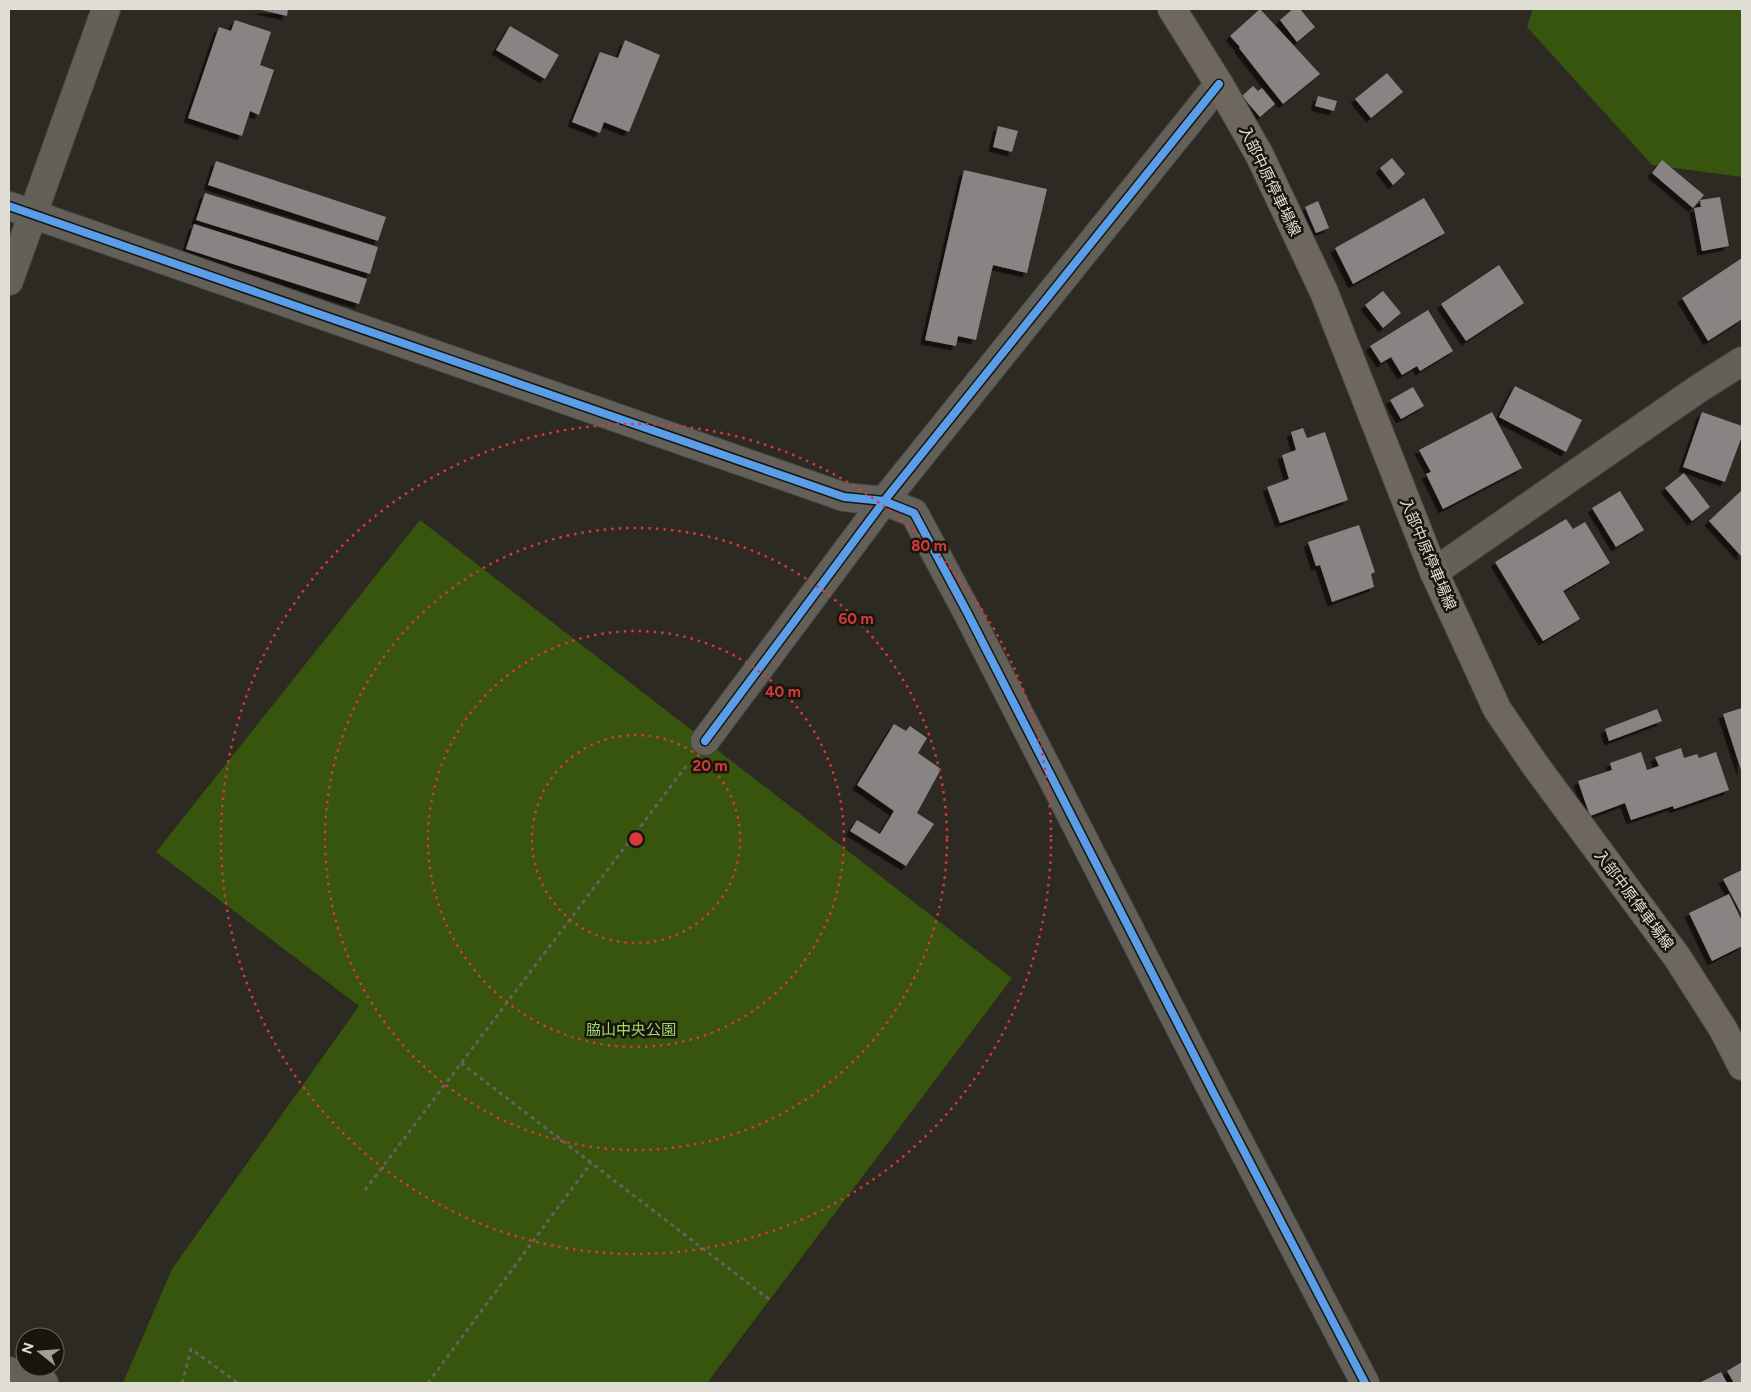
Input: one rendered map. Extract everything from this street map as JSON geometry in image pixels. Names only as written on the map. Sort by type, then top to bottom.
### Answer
[{"type":"main road","name":"入部中原停車場線","points":[[1172,9],[1219,84],[1259,154],[1324,292],[1434,572],[1497,709],[1535,765],[1677,957],[1738,1048]]},
{"type":"street","points":[[9,281],[20,210],[106,9]]},
{"type":"street","points":[[705,741],[884,501],[1219,84]]},
{"type":"street","points":[[20,210],[844,498],[884,501],[914,513],[1365,1383]]},
{"type":"street","points":[[1434,572],[1698,388],[1742,361]]},
{"type":"street","points":[[9,1371],[44,1383]]},
{"type":"path","points":[[365,1190],[705,741]]},
{"type":"path","points":[[461,1063],[770,1300]]},
{"type":"path","points":[[428,1383],[591,1163]]},
{"type":"path","points":[[182,1383],[191,1349],[238,1383]]},
{"type":"green space","points":[[1533,9],[1742,9],[1742,177],[1652,165],[1527,27]]},
{"type":"green space","name":"脇山中央公園","points":[[420,520],[1012,978],[707,1383],[123,1383],[172,1269],[359,1006],[156,852]]},
{"type":"building","points":[[257,9],[288,9],[287,16]]},
{"type":"building","points":[[1260,9],[1320,74],[1283,104],[1230,36]]},
{"type":"building","points":[[1293,9],[1300,9],[1315,27],[1297,42],[1280,20]]},
{"type":"building","points":[[235,20],[271,32],[260,65],[274,70],[259,115],[250,111],[242,136],[188,118],[219,27],[231,31]]},
{"type":"building","points":[[510,26],[559,55],[545,79],[496,50]]},
{"type":"building","points":[[625,40],[660,55],[629,132],[604,122],[600,133],[572,122],[600,52],[618,58]]},
{"type":"building","points":[[1387,73],[1403,92],[1371,118],[1355,99]]},
{"type":"building","points":[[1253,86],[1258,91],[1262,88],[1275,104],[1260,117],[1242,96]]},
{"type":"building","points":[[1318,96],[1337,101],[1334,111],[1315,106]]},
{"type":"building","points":[[998,126],[1018,131],[1012,152],[993,147]]},
{"type":"building","points":[[1392,158],[1405,174],[1393,185],[1380,168]]},
{"type":"building","points":[[1662,160],[1704,195],[1693,208],[1652,173]]},
{"type":"building","points":[[216,161],[386,217],[378,241],[208,185]]},
{"type":"building","points":[[964,170],[1047,189],[1027,273],[993,265],[976,340],[958,336],[956,346],[925,340]]},
{"type":"building","points":[[205,193],[378,247],[370,274],[196,220]]},
{"type":"building","points":[[1720,197],[1729,246],[1702,251],[1694,208],[1701,207],[1700,200]]},
{"type":"building","points":[[1424,198],[1445,233],[1353,284],[1335,248]]},
{"type":"building","points":[[1318,201],[1329,228],[1316,233],[1305,207]]},
{"type":"building","points":[[194,224],[367,279],[359,304],[186,249]]},
{"type":"building","points":[[1742,258],[1742,319],[1708,341],[1682,298]]},
{"type":"building","points":[[1499,265],[1524,303],[1466,341],[1441,304]]},
{"type":"building","points":[[1383,291],[1401,313],[1383,328],[1365,305]]},
{"type":"building","points":[[1428,310],[1453,351],[1420,371],[1417,366],[1402,375],[1391,357],[1381,363],[1370,346]]},
{"type":"building","points":[[1515,386],[1582,420],[1566,452],[1499,417]]},
{"type":"building","points":[[1413,387],[1424,406],[1401,419],[1390,400]]},
{"type":"building","points":[[1492,412],[1522,468],[1443,509],[1426,474],[1431,472],[1419,450]]},
{"type":"building","points":[[1702,412],[1742,426],[1742,436],[1725,482],[1683,467]]},
{"type":"building","points":[[1303,428],[1307,438],[1325,432],[1348,500],[1280,523],[1267,487],[1289,479],[1282,455],[1296,450],[1291,432]]},
{"type":"building","points":[[1684,473],[1710,507],[1692,521],[1665,488]]},
{"type":"building","points":[[1742,490],[1742,557],[1709,521]]},
{"type":"building","points":[[1620,491],[1644,530],[1616,547],[1592,508]]},
{"type":"building","points":[[1566,519],[1573,529],[1585,522],[1610,563],[1563,591],[1580,619],[1543,641],[1495,562]]},
{"type":"building","points":[[1359,525],[1375,572],[1371,574],[1374,587],[1332,602],[1320,565],[1316,566],[1308,542]]},
{"type":"building","points":[[1742,708],[1742,773],[1723,714]]},
{"type":"building","points":[[1657,709],[1662,721],[1609,741],[1605,729]]},
{"type":"building","points":[[894,724],[906,731],[910,726],[927,738],[918,753],[941,769],[917,813],[934,824],[906,866],[850,831],[857,820],[880,834],[894,811],[857,785]]},
{"type":"building","points":[[1681,748],[1684,758],[1697,754],[1699,758],[1716,752],[1729,790],[1674,809],[1673,806],[1631,820],[1625,803],[1590,816],[1578,781],[1612,770],[1610,763],[1641,752],[1647,770],[1659,766],[1655,757]]},
{"type":"building","points":[[1742,870],[1742,915],[1723,879]]},
{"type":"building","points":[[1729,894],[1742,921],[1742,946],[1712,961],[1689,913]]},
{"type":"building","points":[[1742,1362],[1742,1383],[1734,1383],[1727,1371]]},
{"type":"building","points":[[1721,1372],[1727,1383],[1699,1383]]},
{"type":"cycle path","points":[[705,741],[884,501],[1219,84]]},
{"type":"cycle path","points":[[9,206],[844,497],[884,501],[914,513],[1365,1383]]}]
